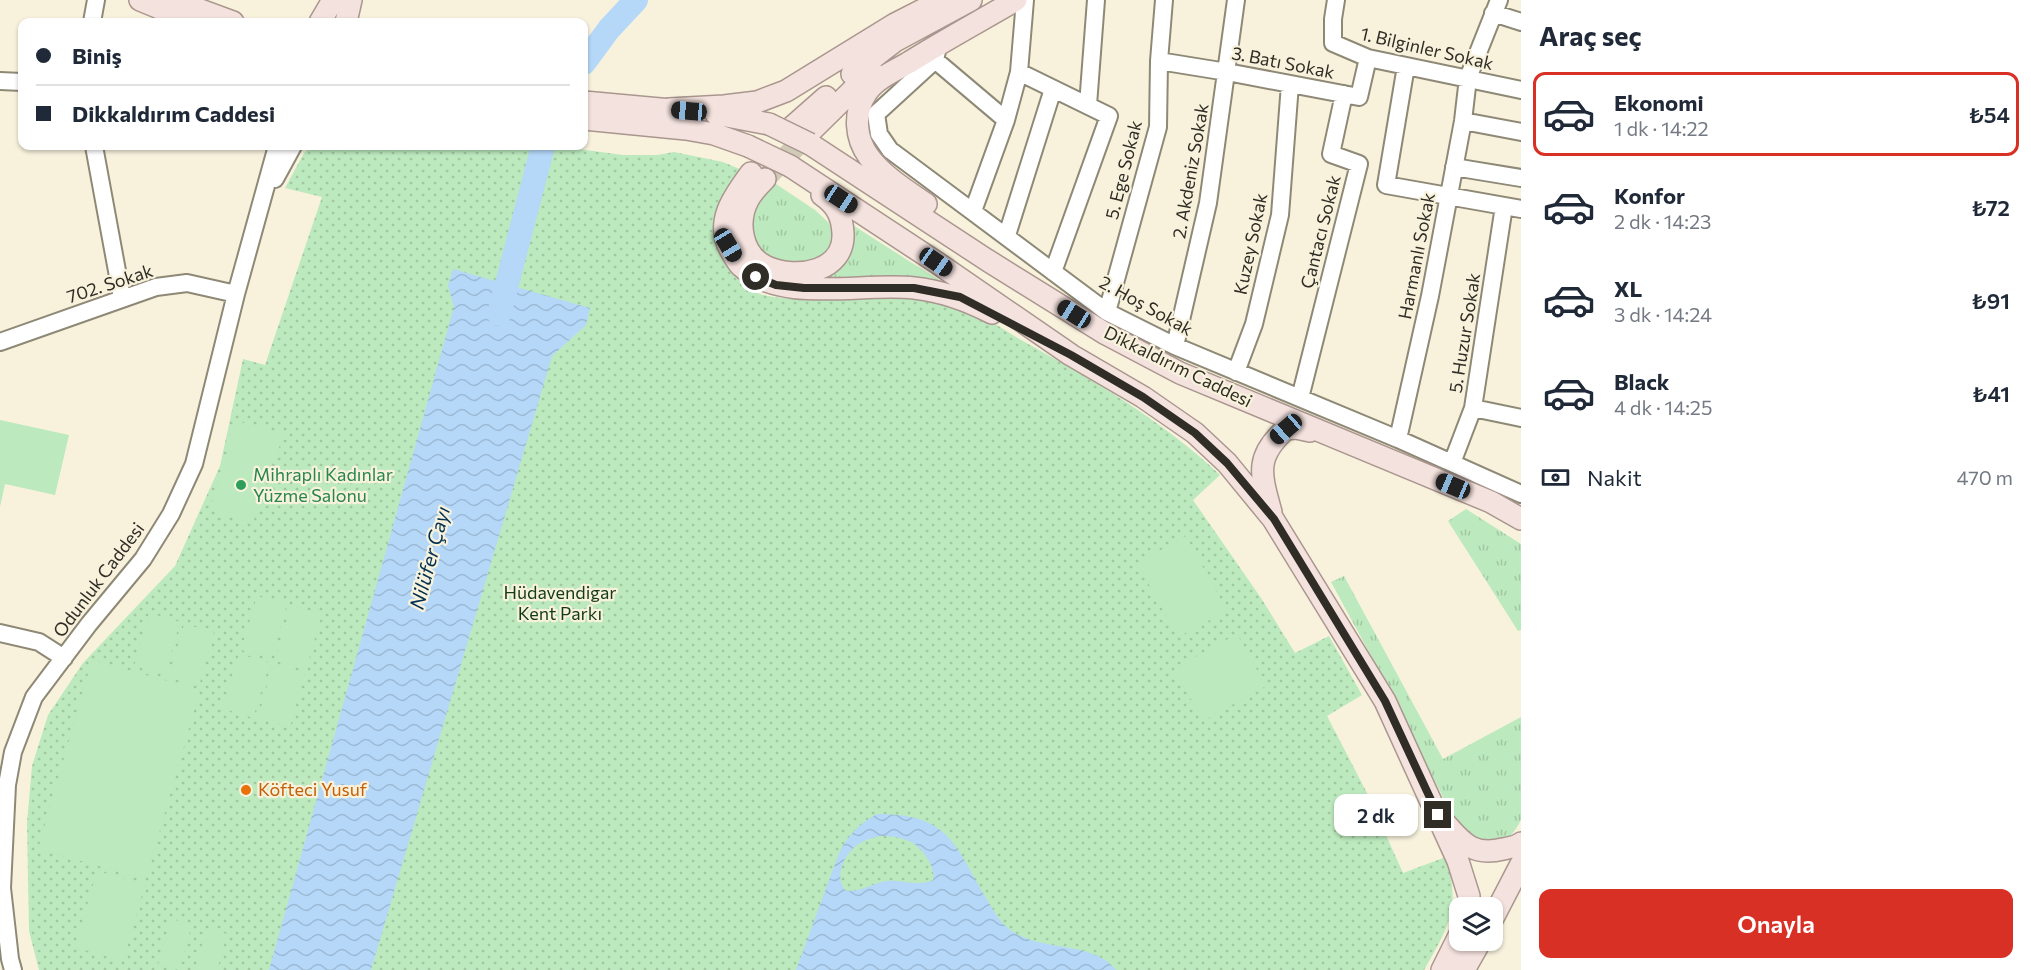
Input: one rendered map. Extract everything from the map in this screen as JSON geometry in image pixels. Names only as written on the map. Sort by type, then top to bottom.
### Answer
[{"type":"main road","points":[[140,0],[184,18]]},
{"type":"main road","points":[[173,0],[222,18]]},
{"type":"main road","points":[[322,18],[333,0]]},
{"type":"main road","points":[[327,18],[333,0]]},
{"type":"main road","points":[[347,18],[351,0]]},
{"type":"main road","points":[[351,0],[352,18]]},
{"type":"main road","points":[[669,109],[757,102],[786,91],[895,24],[942,0]]},
{"type":"main road","points":[[803,135],[863,71],[895,41],[970,0]]},
{"type":"main road","points":[[863,71],[995,0]]},
{"type":"main road","points":[[1016,0],[936,52],[878,81],[867,92],[860,108],[857,126],[860,142],[869,158],[883,172],[1016,269],[1058,304]]},
{"type":"main road","name":"Dikkaldırım Caddesi","points":[[588,104],[608,114],[714,134],[748,146],[790,166],[917,249],[1071,355],[1143,397],[1195,433],[1227,463],[1274,519],[1385,701],[1438,815]]},
{"type":"main road","name":"Dikkaldırım Caddesi","points":[[588,117],[669,109],[730,115],[803,135],[987,260],[1106,334],[1180,373],[1491,502],[1521,519]]},
{"type":"main road","points":[[790,166],[839,211],[844,238],[841,252],[830,265],[807,272],[784,272],[765,266],[750,253],[741,233],[742,216],[758,176],[737,192],[727,209],[724,227],[728,245],[740,265],[756,277],[776,285],[804,288],[914,288],[960,297],[1071,355]]},
{"type":"main road","points":[[1274,519],[1265,488],[1262,465],[1267,449],[1286,429],[1296,428],[1334,435]]},
{"type":"main road","points":[[1438,815],[1458,838],[1474,850],[1490,852],[1521,843]]},
{"type":"main road","points":[[1438,815],[1465,880],[1469,897]]},
{"type":"main road","points":[[1503,899],[1521,864]]},
{"type":"main road","points":[[1442,970],[1452,951]]},
{"type":"main road","points":[[1464,970],[1475,951]]},
{"type":"street","points":[[93,18],[96,0]]},
{"type":"street","points":[[974,212],[1006,120],[1019,72],[1025,0]]},
{"type":"street","points":[[1088,105],[1096,0]]},
{"type":"street","name":"5. Ege Sokak","points":[[1107,312],[1158,127],[1159,61],[1164,0]]},
{"type":"street","name":"2. Akdeniz Sokak","points":[[1175,346],[1208,203],[1236,0]]},
{"type":"street","name":"1. Bilginler Sokak","points":[[1336,0],[1332,43],[1368,58],[1521,90]]},
{"type":"street","points":[[1496,7],[1521,22]]},
{"type":"street","name":"Harmanlı Sokak","points":[[1398,440],[1430,296],[1463,121],[1468,78],[1496,7]]},
{"type":"street","points":[[936,52],[1006,120]]},
{"type":"street","name":"2. Hoş Sokak","points":[[936,52],[876,114],[879,134],[890,150],[1007,235],[1107,312],[1175,346],[1452,463],[1521,495]]},
{"type":"street","name":"3. Batı Sokak","points":[[1159,61],[1359,97],[1368,58]]},
{"type":"street","points":[[1406,66],[1386,185],[1521,209]]},
{"type":"street","points":[[1019,72],[1109,116],[1053,272]]},
{"type":"street","points":[[0,81],[18,82]]},
{"type":"street","name":"Kuzey Sokak","points":[[1236,372],[1254,324],[1280,215],[1290,84]]},
{"type":"street","points":[[1007,235],[1053,89]]},
{"type":"street","name":"Çantacı Sokak","points":[[1300,398],[1359,164],[1331,154],[1344,94]]},
{"type":"street","points":[[1463,121],[1521,132]]},
{"type":"street","points":[[95,150],[122,298]]},
{"type":"street","points":[[259,213],[276,150]]},
{"type":"street","points":[[259,213],[291,150]]},
{"type":"street","points":[[281,167],[296,150]]},
{"type":"street","points":[[1454,167],[1521,178]]},
{"type":"street","name":"5. Huzur Sokak","points":[[1452,463],[1473,408],[1504,206]]},
{"type":"street","name":"Odunluk Caddesi","points":[[13,970],[2,888],[4,784],[13,752],[34,698],[89,624],[143,559],[171,514],[194,464],[236,294],[259,213]]},
{"type":"street","name":"702. Sokak","points":[[0,342],[156,287],[187,283],[236,294]]},
{"type":"street","points":[[1473,408],[1521,418]]},
{"type":"street","points":[[0,633],[39,642],[64,658]]},
{"type":"green space","name":"Hüdavendigar Kent Parkı","points":[[307,150],[586,150],[623,155],[657,155],[674,152],[723,162],[742,170],[722,217],[718,245],[722,259],[732,273],[753,291],[782,298],[903,296],[923,297],[958,304],[1099,385],[1150,418],[1220,475],[1193,500],[1261,598],[1295,653],[1329,636],[1362,695],[1327,716],[1367,793],[1403,873],[1446,857],[1452,890],[1452,897],[1449,897],[1449,919],[1424,970],[39,970],[29,931],[27,823],[32,766],[48,715],[83,663],[175,566],[220,466],[243,359],[265,365],[322,197],[285,188]]},
{"type":"green space","points":[[773,182],[815,210],[828,222],[833,231],[830,251],[809,263],[788,264],[761,254],[749,233],[751,213]]},
{"type":"green space","points":[[851,224],[953,289],[813,279]]},
{"type":"green space","points":[[0,420],[69,435],[55,495],[5,484],[0,507]]},
{"type":"green space","name":"Mihraplı Kadınlar Yüzme Salonu","points":[[234,420],[282,434],[276,462],[272,461],[254,520],[250,522],[217,514],[210,508],[229,447],[227,446]]},
{"type":"green space","points":[[1466,509],[1521,544],[1521,630],[1518,631],[1448,521]]},
{"type":"green space","points":[[1186,536],[1227,611],[1178,637],[1137,563]]},
{"type":"green space","points":[[1344,576],[1443,759],[1521,717],[1521,820],[1514,832],[1506,839],[1498,843],[1480,840],[1454,819],[1382,676],[1331,582]]},
{"type":"green space","points":[[257,596],[287,604],[271,658],[241,650]]},
{"type":"green space","points":[[291,606],[322,614],[306,669],[275,661]]},
{"type":"green space","points":[[149,613],[180,622],[165,675],[134,666]]},
{"type":"green space","points":[[184,624],[214,632],[199,686],[169,677]]},
{"type":"green space","points":[[1237,634],[1266,686],[1203,721],[1174,669]]},
{"type":"green space","points":[[239,654],[270,663],[253,718],[222,708]]},
{"type":"green space","points":[[92,660],[200,690],[146,879],[38,849]]},
{"type":"green space","points":[[273,664],[305,673],[290,727],[258,718]]},
{"type":"green space","points":[[97,871],[145,884],[123,961],[75,947]]},
{"type":"green space","points":[[171,919],[192,924],[179,970],[158,965]]},
{"type":"green space","points":[[207,928],[227,934],[217,970],[195,970]]},
{"type":"water","points":[[453,269],[590,308],[586,325],[552,356],[371,970],[269,970],[454,307],[448,286]]},
{"type":"water","points":[[877,814],[900,815],[933,825],[954,844],[994,911],[1007,927],[1033,941],[1093,954],[1106,960],[1116,970],[796,970],[839,853],[850,835]],"holes":[[[880,836],[906,840],[918,847],[930,863],[933,880],[922,883],[886,881],[860,889],[845,890],[840,877],[846,857],[862,842]]]},
{"type":"waterway","name":"Nilüfer Çayı","points":[[588,58],[609,29],[636,0]]},
{"type":"waterway","name":"Nilüfer Çayı","points":[[499,314],[542,150]]},
{"type":"tunnel","points":[[765,179],[808,134]]},
{"type":"place","name":"Mihraplı Kadınlar Yüzme Salonu","points":[[241,485]]},
{"type":"place","name":"Köfteci Yusuf","points":[[246,790]]},
{"type":"route","points":[[756,277],[776,285],[804,288],[914,288],[960,297],[1071,355],[1143,397],[1195,433],[1227,463],[1274,519],[1385,701],[1438,815]]}]
